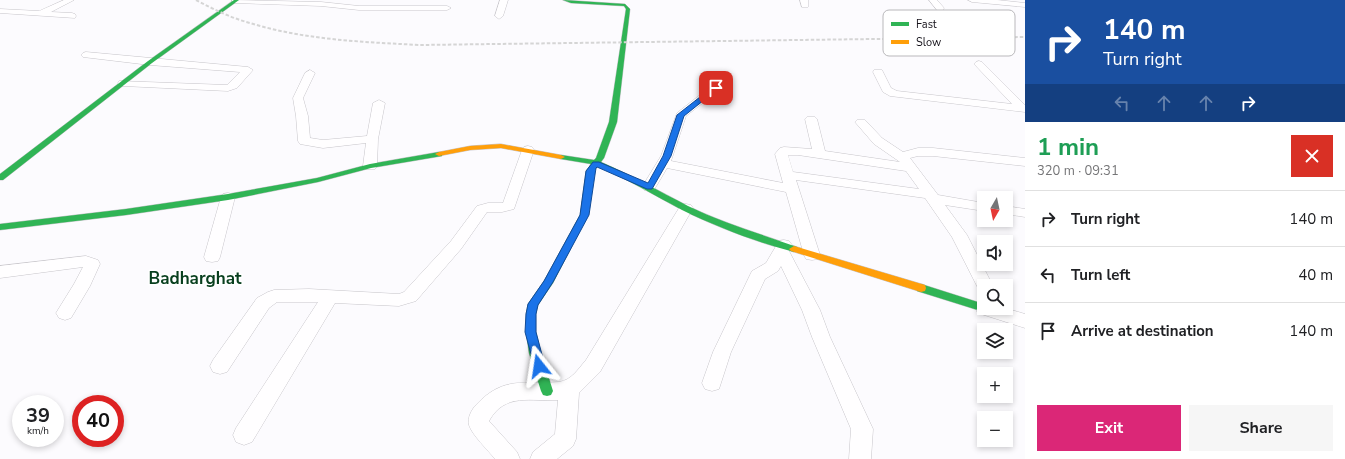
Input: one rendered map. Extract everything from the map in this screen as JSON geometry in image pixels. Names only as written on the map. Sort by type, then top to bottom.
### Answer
[{"type":"street","points":[[39,14],[70,0]]},
{"type":"street","points":[[0,178],[150,62],[236,0],[321,4],[359,8],[447,8]]},
{"type":"street","points":[[499,16],[504,0]]},
{"type":"street","points":[[547,391],[535,353],[531,332],[531,314],[533,304],[548,282],[584,215],[590,171],[600,158],[613,122],[628,7],[625,5],[571,2],[565,0]]},
{"type":"street","points":[[933,0],[940,8]]},
{"type":"street","points":[[962,0],[1025,5]]},
{"type":"street","points":[[0,11],[72,16]]},
{"type":"street","points":[[86,55],[248,70],[233,86],[228,88],[123,83]]},
{"type":"street","points":[[979,64],[1024,109]]},
{"type":"street","points":[[310,72],[298,101],[302,113],[304,141],[324,144],[372,140]]},
{"type":"street","points":[[878,72],[887,90],[894,94],[957,100],[1024,109]]},
{"type":"street","points":[[650,187],[663,163],[681,115],[723,82]]},
{"type":"street","points":[[370,166],[372,140],[379,103]]},
{"type":"street","points":[[811,118],[819,154]]},
{"type":"street","points":[[861,122],[878,141],[907,163],[933,197],[966,245],[982,279]]},
{"type":"street","points":[[0,227],[126,212],[228,197],[318,180],[370,166],[483,146],[501,146],[596,163],[650,187],[686,208],[783,248],[812,255],[977,305]]},
{"type":"street","points":[[220,366],[263,303],[274,296],[330,296],[399,300],[410,297],[456,245],[482,209],[487,207],[503,208],[509,206],[528,150]]},
{"type":"street","points":[[812,255],[781,154],[784,151],[798,150],[819,154],[907,163]]},
{"type":"street","points":[[907,163],[905,155],[912,153],[933,152],[1025,162]]},
{"type":"street","points":[[663,163],[791,189]]},
{"type":"street","points":[[787,174],[933,197],[977,206]]},
{"type":"street","points":[[212,256],[228,197]]},
{"type":"street","points":[[509,459],[479,424],[480,417],[496,398],[503,394],[568,389],[574,386],[593,366],[686,208]]},
{"type":"street","points":[[1013,211],[1025,213]]},
{"type":"street","points":[[712,383],[722,352],[758,275],[772,267],[783,248]]},
{"type":"street","points":[[783,248],[862,429],[860,459]]},
{"type":"street","points":[[0,272],[86,261],[92,264],[82,286],[65,313]]},
{"type":"street","points":[[244,435],[330,296]]},
{"type":"street","points":[[1009,315],[1025,320]]},
{"type":"street","points":[[541,459],[565,439],[568,389]]},
{"type":"railway","points":[[196,0],[236,19],[271,29],[313,37],[377,43],[420,45],[883,39]]},
{"type":"railway","points":[[1015,37],[1025,37]]},
{"type":"traffic: fast","points":[[0,178],[150,62],[237,0]]},
{"type":"traffic: fast","points":[[547,391],[535,353],[531,332],[531,314],[533,304],[548,283],[584,215],[590,171],[600,158],[613,122],[628,9],[625,5],[571,2],[565,0]]},
{"type":"traffic: fast","points":[[0,227],[126,212],[228,197],[318,180],[370,166],[439,154]]},
{"type":"traffic: fast","points":[[561,157],[596,163],[624,175],[686,208],[732,228],[794,249]]},
{"type":"traffic: fast","points":[[921,288],[977,306]]},
{"type":"traffic: slow","points":[[439,154],[470,148],[501,146],[561,157]]},
{"type":"traffic: slow","points":[[794,249],[921,288]]},
{"type":"district","name":"Badharghat","points":[[195,278]]},
{"type":"route","points":[[539,366],[531,332],[531,314],[533,304],[548,282],[584,215],[590,171],[592,167],[596,163],[650,187],[667,156],[677,123],[681,115],[716,88]]}]
